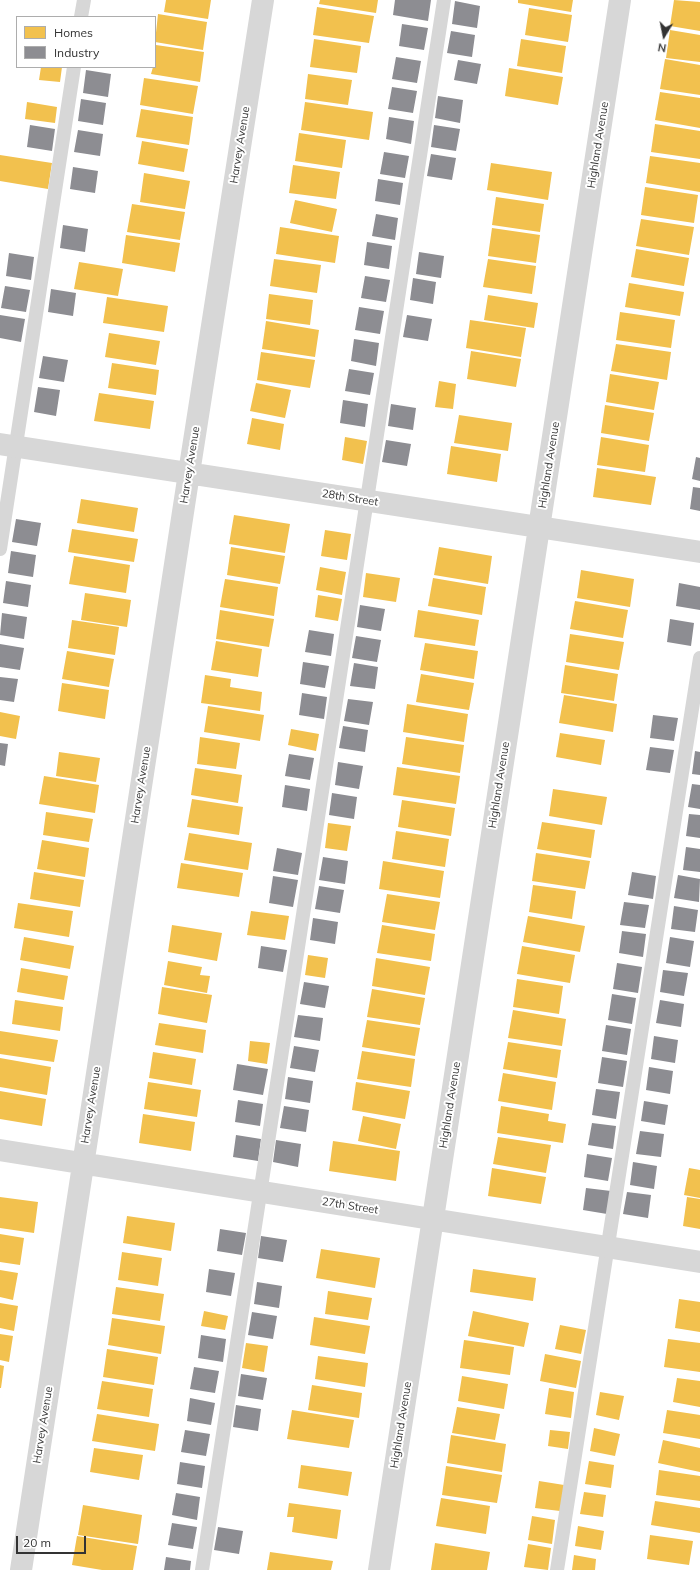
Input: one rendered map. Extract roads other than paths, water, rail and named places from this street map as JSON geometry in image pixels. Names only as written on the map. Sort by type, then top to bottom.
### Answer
[{"type":"street","name":"Harvey Avenue","points":[[21,1570],[82,1163],[263,0]]},
{"type":"street","name":"Highland Avenue","points":[[379,1570],[620,0]]},
{"type":"street","name":"28th Street","points":[[8,445],[700,552]]},
{"type":"street","name":"27th Street","points":[[0,1150],[700,1262]]},
{"type":"lane","points":[[81,16],[84,0]]},
{"type":"lane","points":[[202,1570],[444,0]]},
{"type":"lane","points":[[0,548],[8,445],[74,68]]},
{"type":"lane","points":[[556,1570],[700,658]]}]
